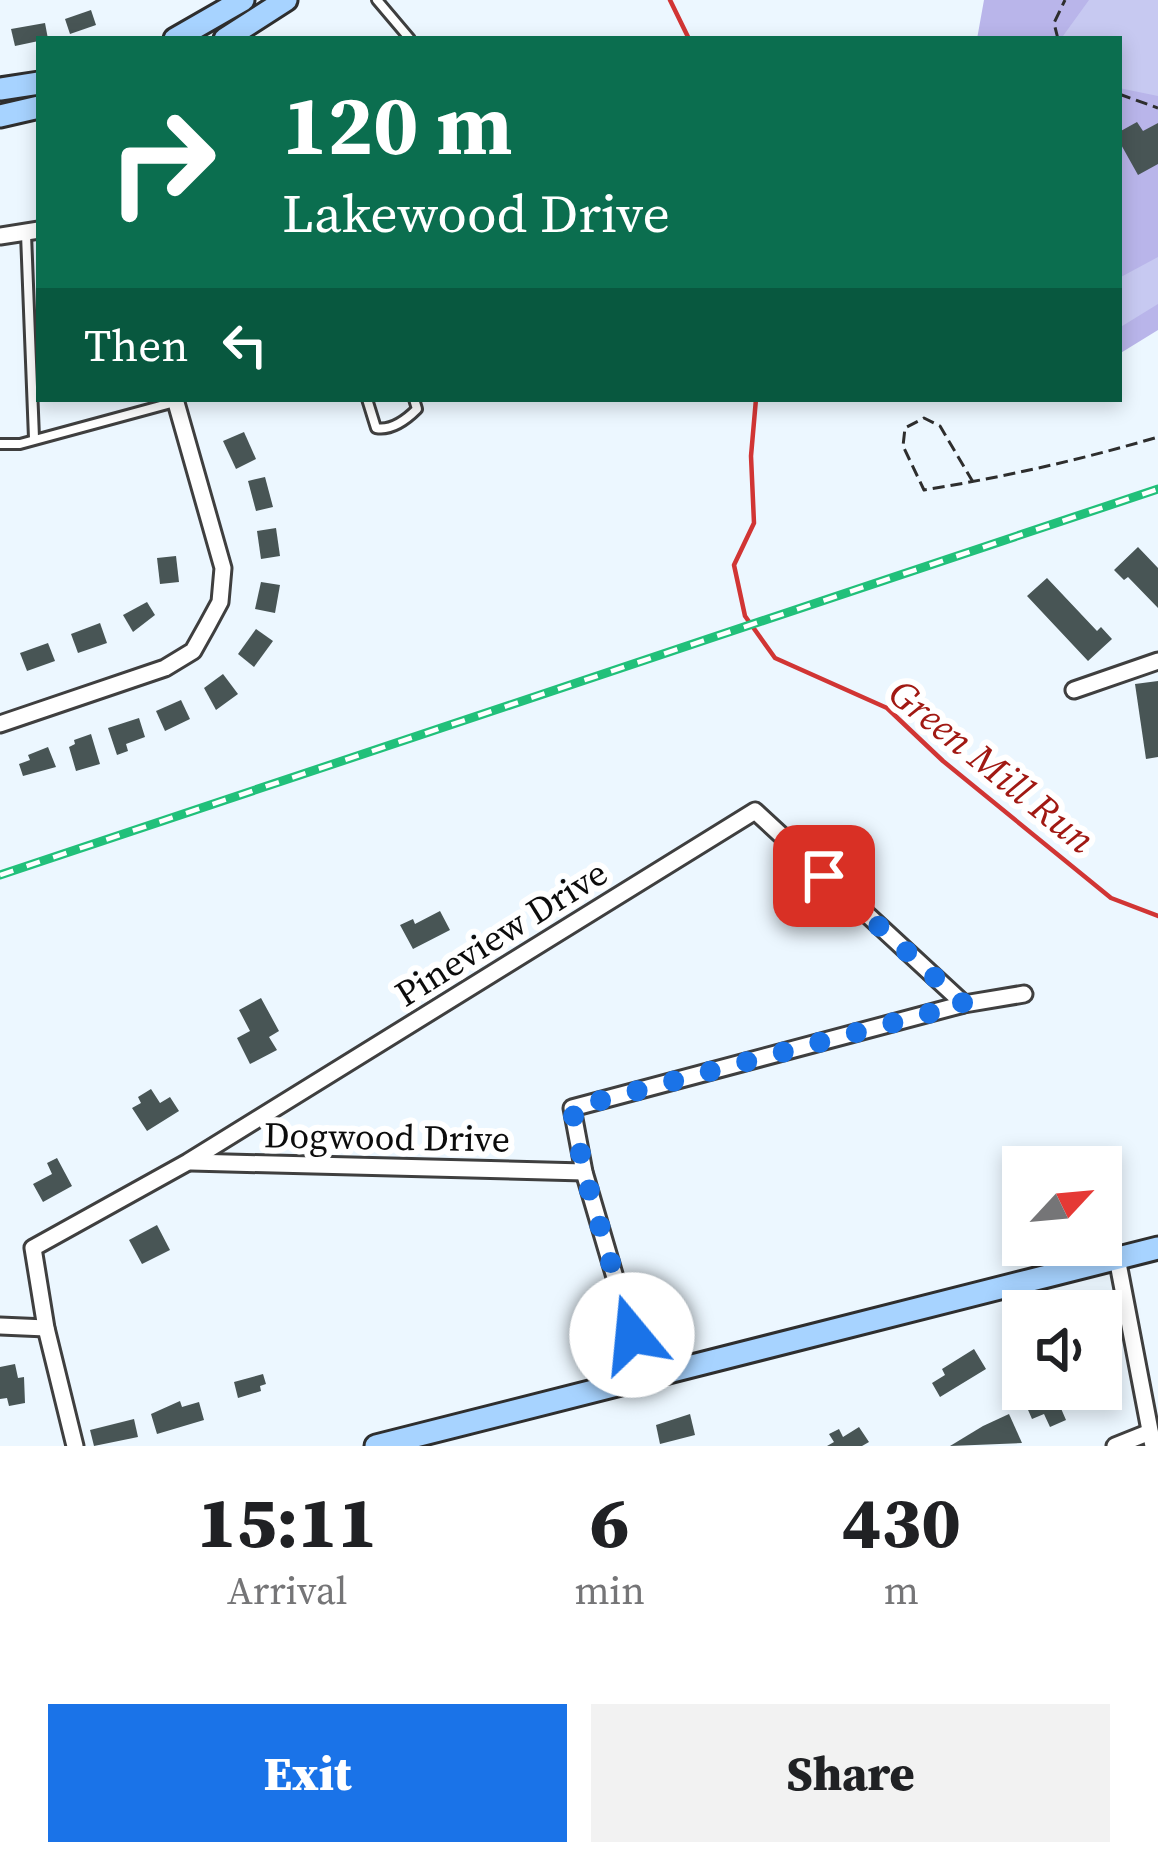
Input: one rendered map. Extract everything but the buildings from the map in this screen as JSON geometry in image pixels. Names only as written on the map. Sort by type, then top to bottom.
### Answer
[{"type":"main road","points":[[181,36],[243,0]]},
{"type":"main road","points":[[230,36],[286,0]]},
{"type":"main road","points":[[0,89],[36,83]]},
{"type":"main road","points":[[0,116],[36,108]]},
{"type":"main road","points":[[1122,1257],[1158,1248]]},
{"type":"main road","points":[[376,1446],[403,1443],[644,1376],[1085,1266]]},
{"type":"street","points":[[0,236],[32,231]]},
{"type":"street","points":[[0,724],[165,668],[193,650],[208,626],[220,602],[223,568],[177,402]]},
{"type":"street","points":[[1074,690],[1158,662]]},
{"type":"street","name":"Pineview Drive","points":[[46,1328],[33,1248],[188,1162],[754,811],[964,1004]]},
{"type":"street","points":[[644,1376],[584,1172],[572,1108],[964,1004],[1024,994]]},
{"type":"street","name":"Dogwood Drive","points":[[188,1162],[584,1172]]},
{"type":"street","points":[[1114,1446],[1152,1439],[1119,1266]]},
{"type":"street","points":[[0,1325],[46,1328],[75,1446]]},
{"type":"lane","points":[[376,0],[405,36]]},
{"type":"lane","points":[[32,231],[34,438]]},
{"type":"lane","points":[[0,444],[20,444],[169,402]]},
{"type":"lane","points":[[368,402],[376,428],[385,430],[406,421],[417,410],[415,402]]},
{"type":"path","points":[[1057,36],[1054,23],[1065,0]]},
{"type":"path","points":[[1122,95],[1158,108]]},
{"type":"path","points":[[973,482],[940,425],[924,418],[904,428],[903,446],[924,490],[973,482],[1068,464],[1158,437]]},
{"type":"shaded area","points":[[984,0],[1158,0],[1158,330],[1122,352],[1122,36],[978,36]]},
{"type":"shaded area","points":[[1089,0],[1158,0],[1158,96],[1122,89],[1122,36],[1063,36]]},
{"type":"shaded area","points":[[1158,257],[1158,304],[1122,326],[1122,276]]},
{"type":"waterway","name":"Green Mill Run","points":[[670,0],[688,36]]},
{"type":"waterway","name":"Green Mill Run","points":[[756,402],[751,456],[754,523],[734,565],[745,616],[775,658],[887,708],[943,761],[1111,898],[1158,916]]},
{"type":"railway","points":[[0,875],[1158,489]]},
{"type":"route","points":[[632,1335],[584,1172],[572,1108],[964,1004],[824,876]]}]
